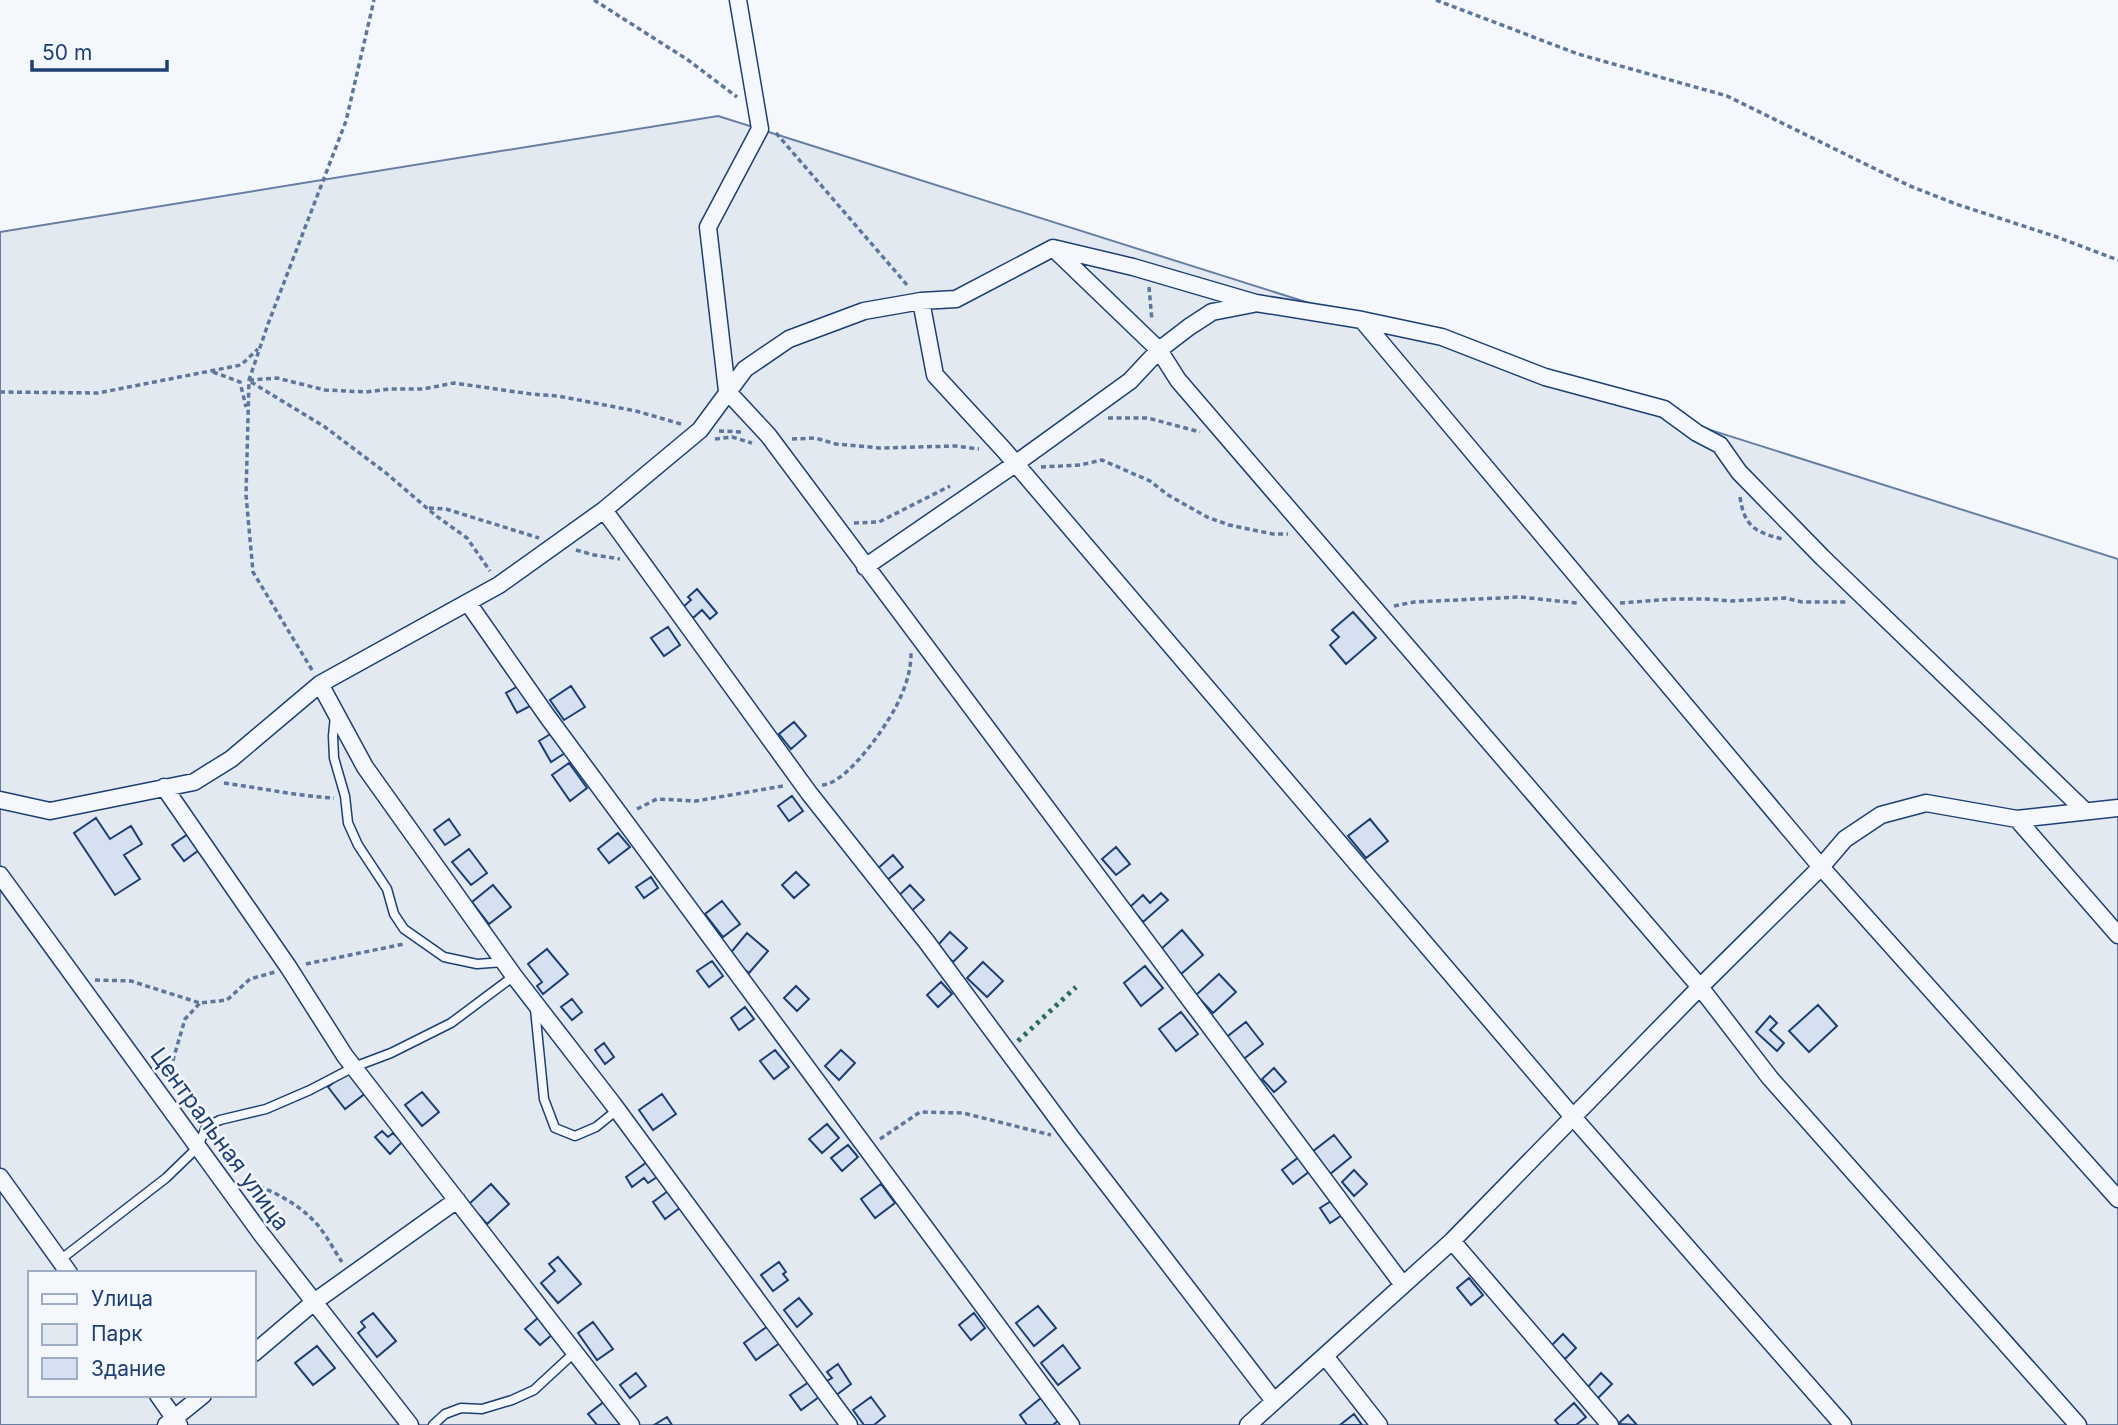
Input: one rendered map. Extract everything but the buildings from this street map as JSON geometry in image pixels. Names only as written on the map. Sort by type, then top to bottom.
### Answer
[{"type":"street","points":[[738,0],[761,129],[708,227],[727,391],[768,435],[1403,1285]]},
{"type":"street","points":[[1053,248],[1159,350],[1178,380],[1700,987],[1770,1078],[2078,1425]]},
{"type":"street","points":[[0,800],[50,811],[194,782],[231,759],[320,684],[499,585],[604,510],[700,430],[745,369],[789,340],[864,311],[921,301],[956,299],[1053,248],[1256,303],[1362,320],[1442,337],[1545,377],[1664,409],[1697,433],[1720,445],[1739,472],[1822,557],[2085,811]]},
{"type":"street","points":[[921,301],[935,375],[1004,450],[1573,1117],[1843,1425]]},
{"type":"street","points":[[865,567],[1016,464],[1130,381],[1159,350],[1189,327],[1212,312],[1256,303]]},
{"type":"street","points":[[1362,320],[1821,867],[2118,1199]]},
{"type":"street","points":[[604,510],[804,786],[926,941],[1071,1137],[1274,1401]]},
{"type":"street","points":[[468,603],[622,817],[1072,1425]]},
{"type":"street","points":[[320,684],[365,767],[504,962],[617,1110],[849,1425]]},
{"type":"street","points":[[164,787],[289,968],[345,1056],[631,1425]]},
{"type":"street","points":[[1248,1425],[1452,1241],[1821,867],[1845,839],[1881,815],[1926,803],[2017,819],[2118,808]]},
{"type":"street","points":[[2017,819],[2118,935]]},
{"type":"street","name":"Центральная улица","points":[[0,875],[217,1174],[314,1303],[411,1425]]},
{"type":"street","points":[[0,1177],[64,1267]]},
{"type":"street","points":[[256,1351],[314,1303],[457,1200]]},
{"type":"street","points":[[1452,1241],[1611,1425]]},
{"type":"street","points":[[1325,1356],[1378,1425]]},
{"type":"street","points":[[159,1397],[173,1423],[201,1397]]},
{"type":"lane","points":[[335,713],[332,736],[334,758],[345,796],[348,823],[358,845],[387,889],[394,914],[404,929],[444,957],[477,964],[504,962]]},
{"type":"lane","points":[[64,1267],[198,1147],[206,1127],[220,1120],[266,1109],[354,1067],[391,1053],[451,1023],[514,976]]},
{"type":"lane","points":[[534,1003],[544,1099],[555,1128],[575,1136],[596,1127],[617,1110]]},
{"type":"lane","points":[[433,1425],[445,1415],[461,1408],[482,1409],[534,1390],[575,1352]]},
{"type":"path","points":[[320,684],[253,572],[246,495],[249,380],[346,121],[374,0]]},
{"type":"path","points":[[594,0],[688,61],[758,112],[921,301]]},
{"type":"path","points":[[1436,0],[1578,54],[1727,96],[1910,186],[2118,260]]},
{"type":"path","points":[[1148,272],[1152,321],[1159,350]]},
{"type":"path","points":[[0,392],[98,393],[242,365],[261,346]]},
{"type":"path","points":[[211,371],[240,382],[248,413]]},
{"type":"path","points":[[249,380],[277,379],[325,390],[366,392],[423,389],[454,383],[586,401],[636,411],[700,430],[743,432],[790,439],[815,438],[836,444],[880,448],[955,446],[1004,450]]},
{"type":"path","points":[[249,380],[325,427],[467,538],[499,585]]},
{"type":"path","points":[[1107,418],[1149,418],[1196,429],[1206,434]]},
{"type":"path","points":[[681,446],[732,437],[763,446],[785,459]]},
{"type":"path","points":[[1016,464],[1049,468],[1102,460],[1150,481],[1168,495],[1207,517],[1229,525],[1273,534],[1308,532]]},
{"type":"path","points":[[824,512],[847,523],[879,522],[959,482]]},
{"type":"path","points":[[427,508],[446,509],[556,545],[643,564]]},
{"type":"path","points":[[622,817],[657,799],[696,801],[779,786],[828,785],[853,768],[900,699],[911,668],[910,626]]},
{"type":"path","points":[[194,782],[225,783],[306,797],[335,799],[345,796]]},
{"type":"path","points":[[75,979],[131,981],[201,1003],[227,1000],[250,979],[420,940]]},
{"type":"path","points":[[163,1099],[185,1018],[201,1003]]},
{"type":"path","points":[[867,1148],[919,1112],[963,1113],[1040,1134],[1071,1137]]},
{"type":"path","points":[[217,1174],[259,1186],[290,1202],[315,1221],[351,1276]]},
{"type":"green space","points":[[718,116],[2118,559],[2118,1425],[0,1425],[0,232]]},
{"type":"hedge","points":[[1018,1041],[1076,987]]}]
